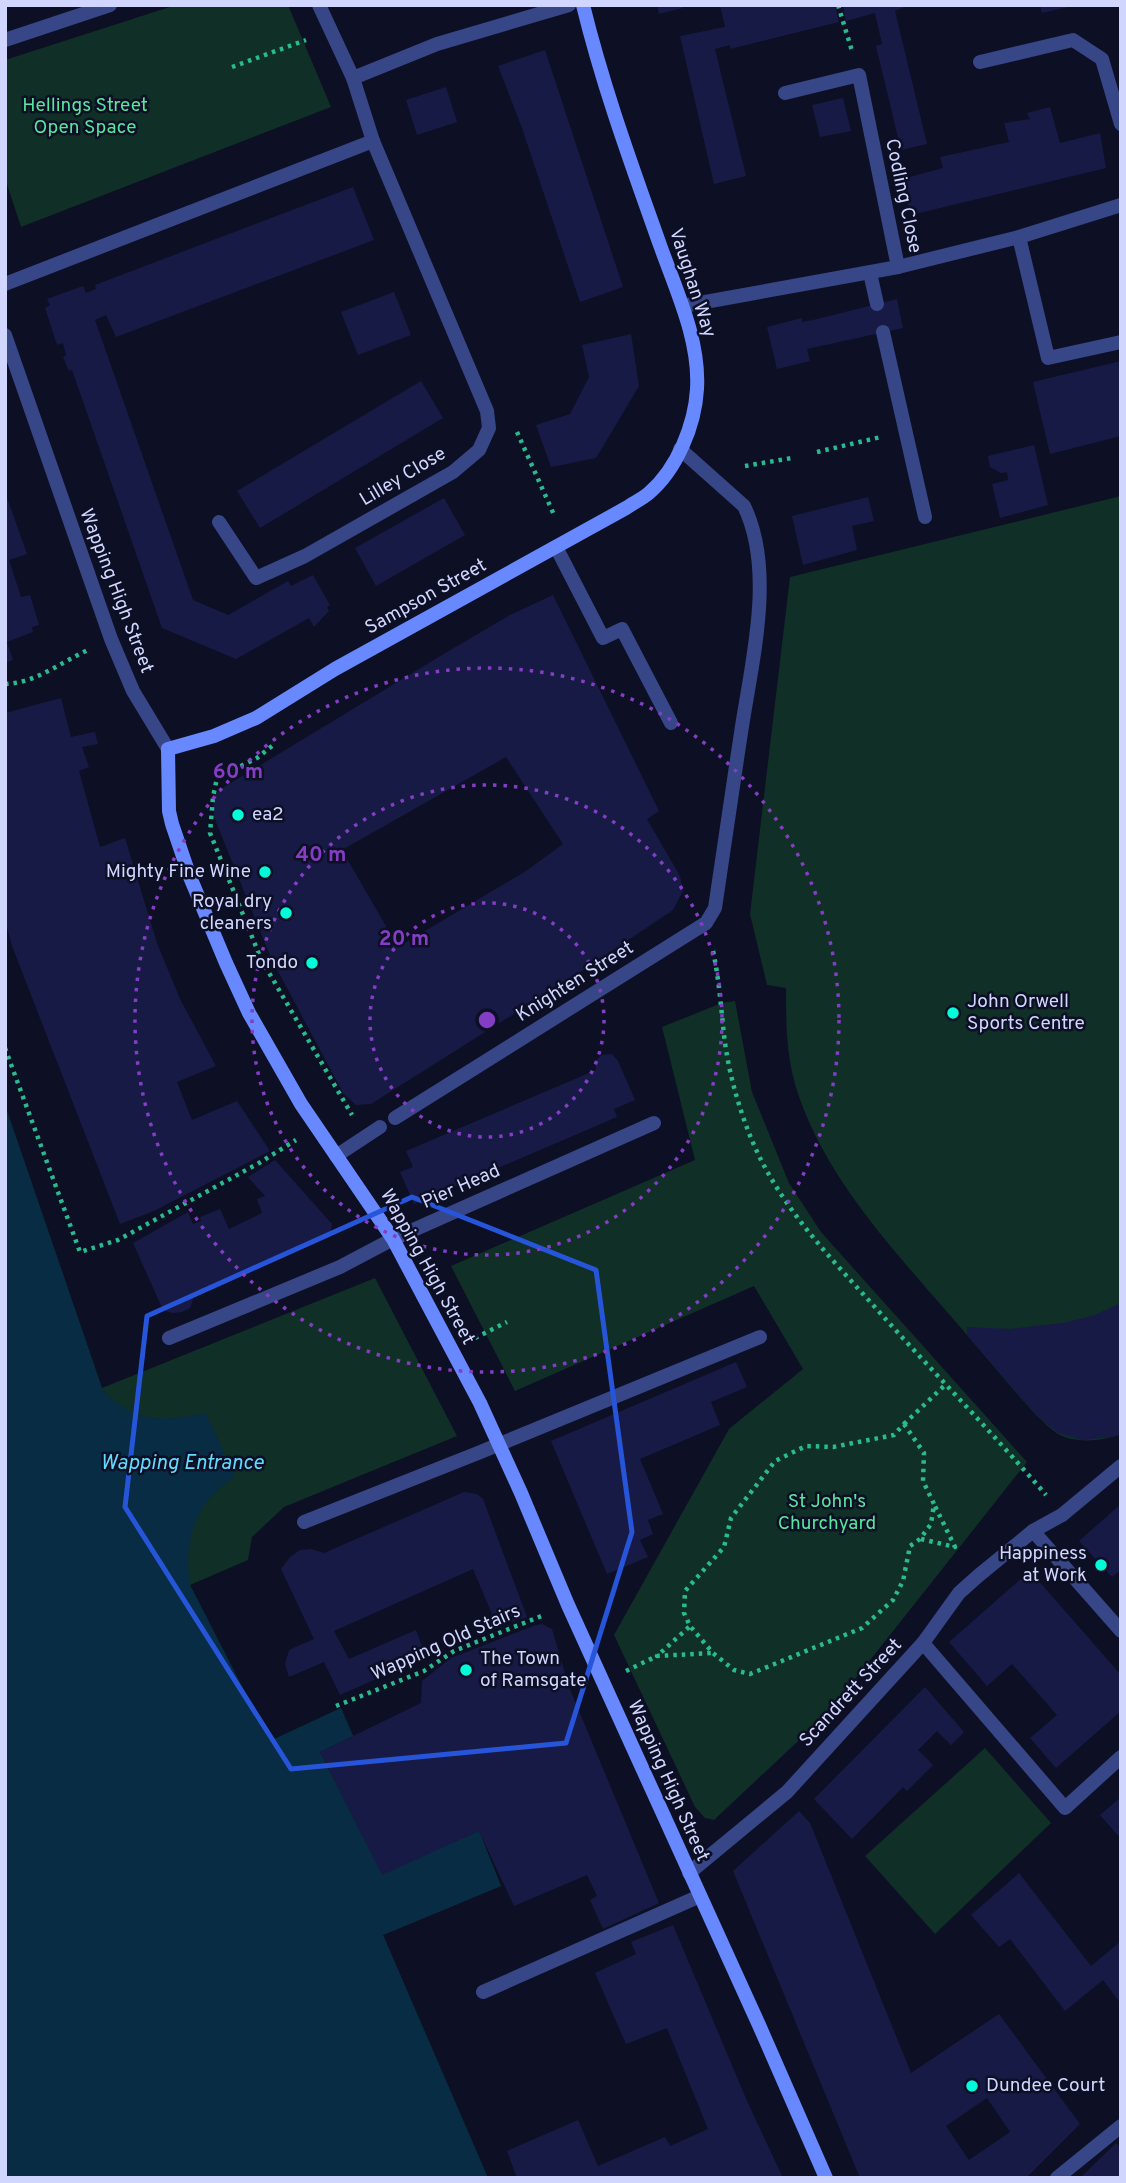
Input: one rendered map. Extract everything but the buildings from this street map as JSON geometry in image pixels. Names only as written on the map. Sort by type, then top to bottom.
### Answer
[{"type":"street","points":[[5,40],[110,5]]},
{"type":"street","name":"Lilley Close","points":[[219,522],[256,578],[305,556],[453,472],[480,450],[489,428],[486,411],[373,141],[353,78],[319,5]]},
{"type":"street","points":[[353,78],[437,44],[569,5]]},
{"type":"street","name":"Vaughan Way","points":[[583,5],[597,60],[683,306],[695,360],[697,388],[693,417],[681,449]]},
{"type":"street","points":[[980,62],[1073,40],[1102,60],[1121,124]]},
{"type":"street","name":"Codling Close","points":[[683,306],[898,267],[859,75],[785,93]]},
{"type":"street","points":[[5,284],[373,141]]},
{"type":"street","points":[[898,267],[1019,237],[1121,205]]},
{"type":"street","points":[[1019,237],[1048,358],[1121,342]]},
{"type":"street","points":[[870,273],[877,304]]},
{"type":"street","points":[[883,332],[925,517]]},
{"type":"street","name":"Wapping High Street","points":[[5,335],[111,639],[133,691],[168,749],[169,811],[206,916],[231,976],[262,1037],[309,1118],[374,1208],[430,1304],[499,1445],[568,1605],[826,2178]]},
{"type":"street","points":[[681,449],[744,506],[750,518],[759,562],[759,613],[715,908],[706,923]]},
{"type":"street","name":"Sampson Street","points":[[168,749],[214,736],[256,718],[335,669],[648,494],[663,478],[681,449]]},
{"type":"street","points":[[556,547],[603,638],[622,629],[671,723]]},
{"type":"street","name":"Knighten Street","points":[[395,1118],[706,923]]},
{"type":"street","name":"Pier Head","points":[[170,1339],[340,1267],[393,1239],[654,1123]]},
{"type":"street","points":[[336,1156],[380,1127]]},
{"type":"street","points":[[304,1522],[760,1337]]},
{"type":"street","name":"Scandrett Street","points":[[689,1873],[787,1792],[923,1643],[959,1593],[1033,1531],[1062,1515],[1121,1466]]},
{"type":"street","points":[[1033,1531],[1121,1632]]},
{"type":"street","points":[[923,1643],[1065,1808],[1121,1757]]},
{"type":"street","points":[[483,1992],[700,1896]]},
{"type":"street","points":[[1057,2178],[1121,2126]]},
{"type":"path","points":[[838,5],[842,22]]},
{"type":"path","points":[[232,67],[307,40]]},
{"type":"path","points":[[515,428],[552,509]]},
{"type":"path","points":[[817,452],[906,431]]},
{"type":"path","points":[[745,466],[792,458]]},
{"type":"path","points":[[5,684],[44,674],[58,664],[111,639]]},
{"type":"path","points":[[272,746],[257,758],[217,778],[210,833],[261,959],[355,1121]]},
{"type":"path","points":[[706,923],[718,972],[730,1069],[751,1138],[769,1177],[792,1213],[830,1257],[1062,1515]]},
{"type":"path","points":[[5,1048],[80,1252],[118,1240],[298,1138]]},
{"type":"path","points":[[498,1327],[507,1322]]},
{"type":"path","points":[[934,1504],[931,1524],[920,1539],[910,1545],[903,1581],[893,1600],[862,1628],[750,1674],[734,1670],[713,1653],[690,1626],[684,1613],[685,1591],[724,1547],[731,1518],[775,1461],[806,1446],[833,1447],[894,1435],[945,1385]]},
{"type":"path","points":[[904,1424],[924,1453],[923,1481],[955,1547],[920,1539]]},
{"type":"path","name":"Wapping Old Stairs","points":[[336,1706],[424,1671],[454,1651],[568,1605]]},
{"type":"path","points":[[690,1626],[657,1656],[713,1653]]},
{"type":"highlighted area","points":[[412,1197],[596,1270],[632,1532],[566,1743],[291,1769],[125,1507],[147,1316]]},
{"type":"green space","name":"Hellings Street Open Space","points":[[176,5],[288,5],[331,107],[21,227],[5,178],[5,60]]},
{"type":"green space","name":"John Orwell Sports Centre","points":[[1121,496],[1121,1434],[1098,1440],[1081,1440],[1058,1434],[1036,1415],[903,1261],[839,1177],[807,1116],[795,1084],[788,1048],[786,988],[767,985],[750,914],[790,577]]},
{"type":"green space","name":"St John's Churchyard","points":[[735,1001],[752,1092],[789,1183],[821,1232],[1027,1462],[829,1712],[714,1820],[705,1818],[695,1807],[614,1635],[729,1429],[803,1369],[754,1286],[515,1391],[451,1266],[695,1160],[662,1027],[722,1003]]},
{"type":"green space","points":[[5,1105],[102,1388],[375,1278],[457,1436],[284,1507],[252,1537],[248,1560],[190,1585],[270,1741],[341,1708],[353,1736],[320,1752],[382,1874],[479,1831],[501,1886],[383,1935],[488,2178],[333,2089]]},
{"type":"green space","points":[[985,1748],[1051,1823],[935,1934],[865,1856]]},
{"type":"water","name":"Wapping Entrance","points":[[5,1105],[102,1388],[114,1400],[137,1414],[162,1419],[206,1413],[235,1477],[210,1498],[195,1523],[188,1553],[190,1585],[270,1741],[341,1708],[353,1736],[320,1752],[382,1874],[479,1831],[501,1886],[383,1935],[488,2178],[5,2178]]},
{"type":"place","name":"ea2","points":[[238,815]]},
{"type":"place","name":"Mighty Fine Wine","points":[[265,872]]},
{"type":"place","name":"Royal dry cleaners","points":[[286,913]]},
{"type":"place","name":"Tondo","points":[[312,963]]},
{"type":"place","name":"John Orwell Sports Centre","points":[[953,1013]]},
{"type":"place","name":"Happiness at Work","points":[[1101,1565]]},
{"type":"place","name":"The Town of Ramsgate","points":[[466,1670]]},
{"type":"place","name":"Dundee Court","points":[[972,2086]]}]
